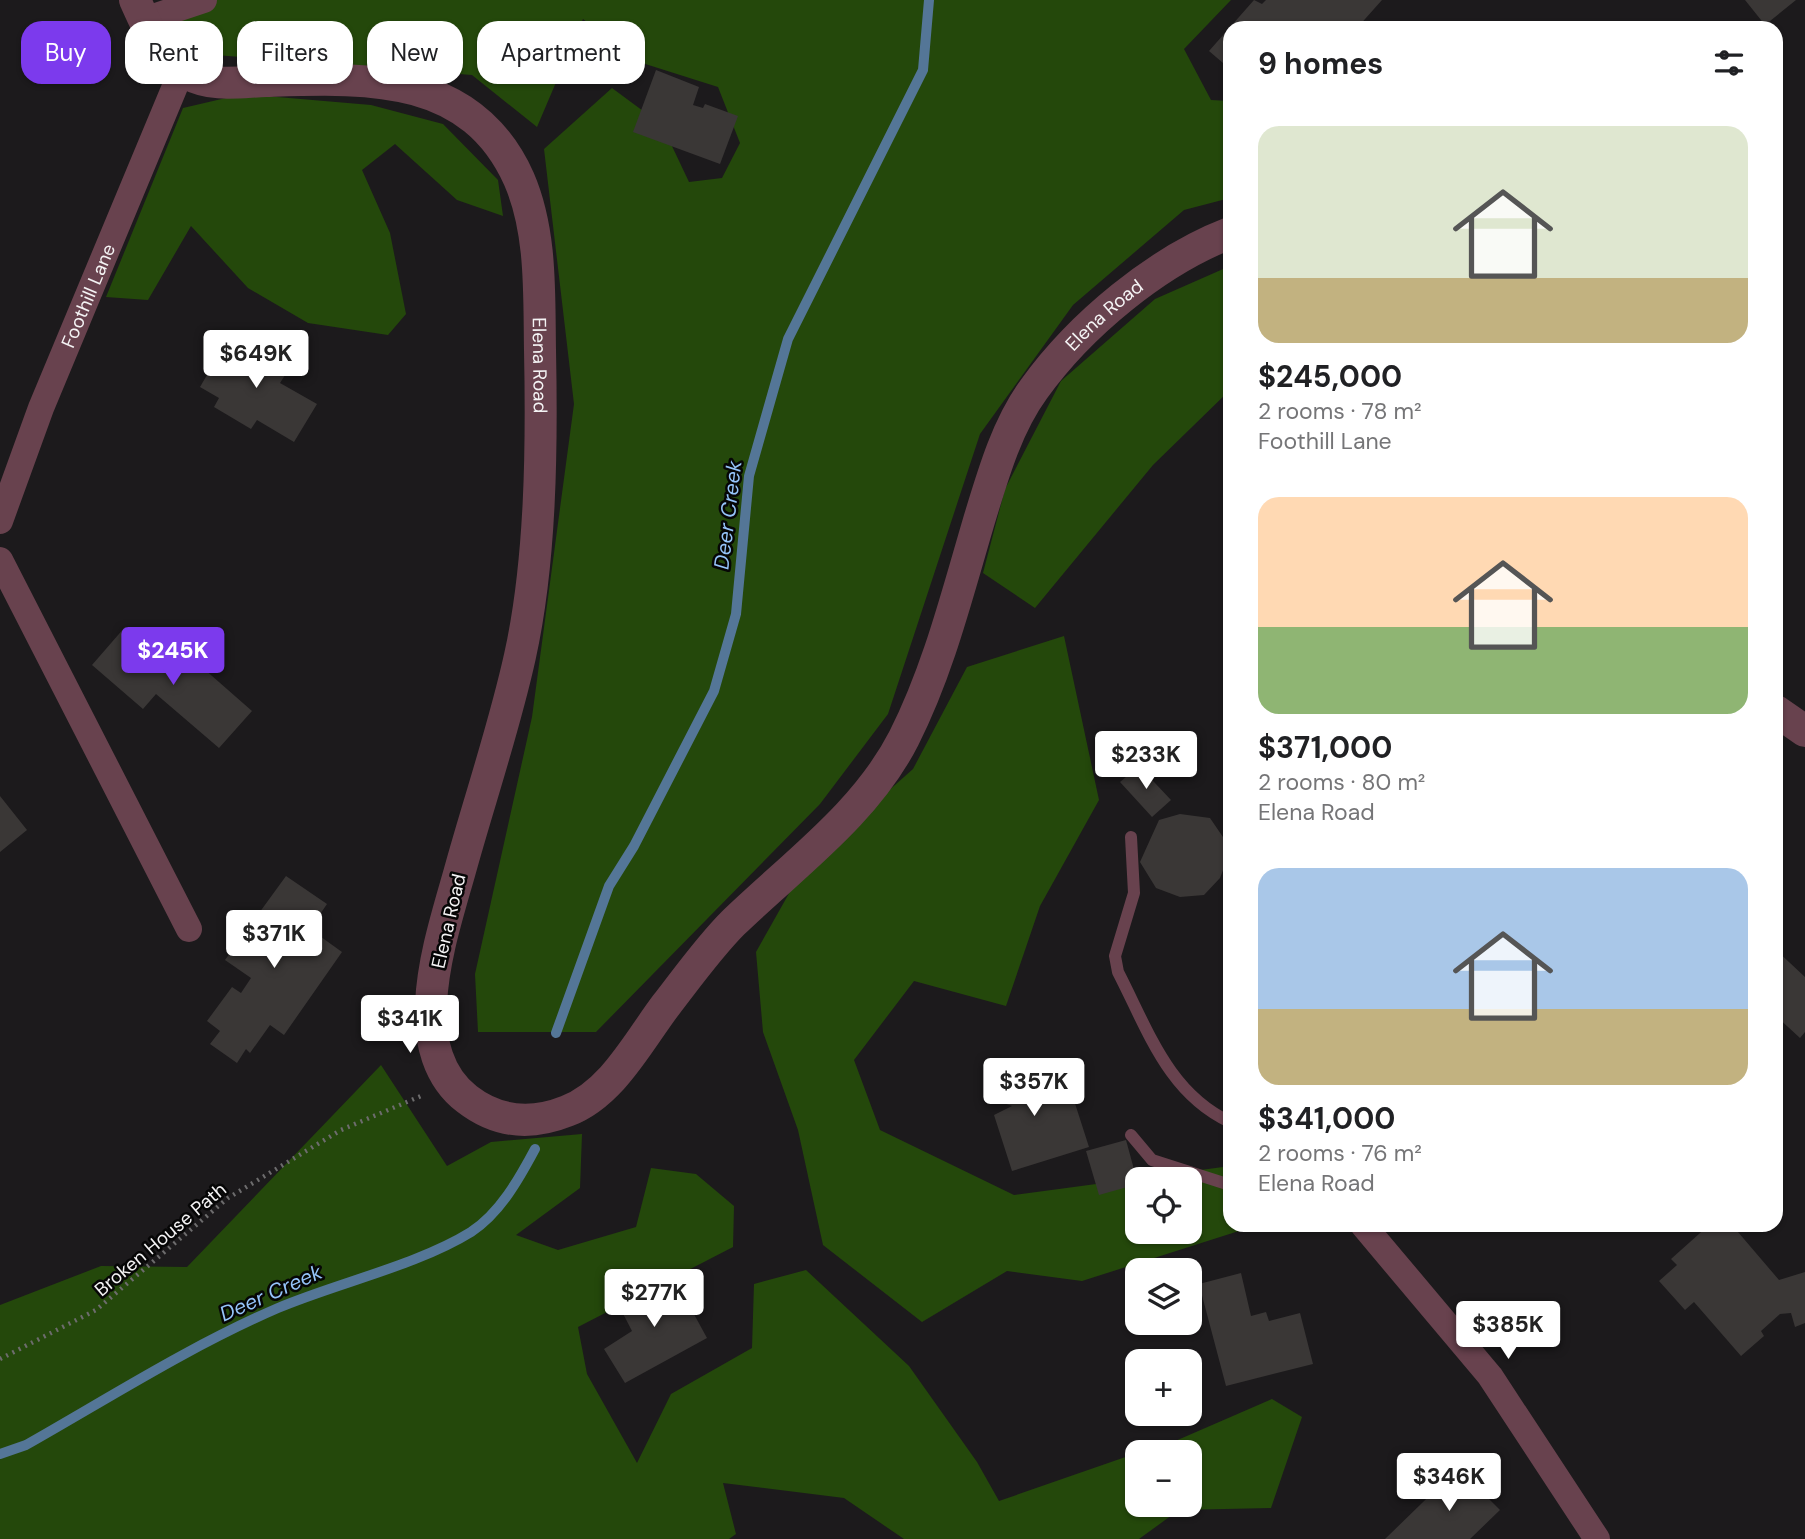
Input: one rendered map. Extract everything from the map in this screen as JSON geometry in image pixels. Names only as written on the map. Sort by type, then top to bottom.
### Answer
[{"type":"street","points":[[140,10],[204,0]]},
{"type":"street","name":"Elena Road","points":[[223,83],[379,80],[444,97],[490,131],[519,180],[533,227],[538,272],[541,399],[537,532],[521,652],[438,950],[431,1003],[432,1037],[441,1069],[451,1084],[471,1103],[499,1117],[524,1122],[572,1110],[611,1081],[726,930],[859,804],[884,773],[907,733],[950,621],[1007,440],[1031,393],[1074,340],[1130,291],[1205,242],[1223,236]]},
{"type":"street","name":"Foothill Lane","points":[[0,521],[41,408],[176,84]]},
{"type":"street","points":[[0,560],[189,929]]},
{"type":"street","points":[[1783,716],[1805,731]]},
{"type":"street","points":[[1369,1232],[1490,1376],[1597,1539]]},
{"type":"lane","points":[[1130,837],[1135,894],[1115,956],[1118,972],[1174,1081],[1207,1111],[1223,1119]]},
{"type":"lane","points":[[1131,1135],[1152,1160],[1223,1183]]},
{"type":"path","name":"Broken House Path","points":[[0,1359],[96,1310],[228,1198],[341,1130],[451,1084]]},
{"type":"green space","points":[[164,0],[1231,0],[1184,49],[1211,100],[1223,101],[1223,200],[1184,210],[1073,305],[980,434],[888,714],[820,804],[596,1032],[478,1032],[475,974],[532,717],[574,404],[544,149],[612,88],[662,125],[689,182],[722,178],[740,143],[718,87],[645,64],[645,21],[477,21],[477,79],[472,75],[463,74],[463,21],[367,21],[367,67],[353,66],[353,21],[237,21],[237,57],[223,56],[223,21],[179,21]]},
{"type":"green space","points":[[483,84],[555,84],[537,127]]},
{"type":"green space","points":[[243,94],[371,105],[443,124],[498,180],[503,216],[457,200],[395,144],[362,170],[390,233],[406,314],[388,335],[308,323],[248,288],[191,226],[148,300],[106,297],[183,108]]},
{"type":"green space","points":[[1223,269],[1223,397],[1153,465],[1035,608],[983,573],[1005,489],[1061,381],[1155,299]]},
{"type":"green space","points":[[1064,636],[1099,800],[1040,906],[1006,1006],[914,981],[854,1060],[880,1130],[1014,1195],[1125,1180],[1125,1244],[1198,1244],[1154,1258],[1125,1258],[1125,1267],[1082,1281],[1007,1271],[922,1322],[823,1245],[798,1130],[763,1032],[756,952],[805,865],[913,769],[967,667]]},
{"type":"green space","points":[[381,1065],[447,1166],[491,1142],[582,1134],[580,1188],[516,1235],[558,1250],[636,1227],[651,1168],[696,1174],[734,1206],[733,1247],[578,1327],[587,1374],[637,1463],[671,1394],[752,1348],[754,1284],[806,1270],[909,1366],[977,1462],[999,1501],[1125,1457],[1125,1517],[1169,1517],[1139,1539],[904,1539],[844,1498],[723,1483],[736,1534],[729,1539],[0,1539],[0,1305],[101,1266],[187,1267]]},
{"type":"green space","points":[[1223,1167],[1223,1232],[1236,1232],[1202,1243],[1202,1170]]},
{"type":"green space","points":[[1272,1399],[1302,1417],[1271,1508],[1202,1510],[1202,1440],[1178,1440]]},
{"type":"building","points":[[1254,0],[1262,4],[1266,0],[1382,0],[1363,21],[1235,21]]},
{"type":"building","points":[[1745,0],[1796,0],[1770,21],[1762,21]]},
{"type":"building","points":[[1223,35],[1223,63],[1209,51]]},
{"type":"building","points":[[656,70],[699,87],[693,105],[703,108],[705,104],[738,116],[720,164],[633,132]]},
{"type":"building","points":[[232,332],[260,349],[257,354],[287,372],[280,383],[317,404],[294,442],[257,420],[251,429],[214,407],[219,398],[200,387]]},
{"type":"building","points":[[125,627],[174,669],[187,654],[252,711],[219,748],[156,694],[143,709],[92,665]]},
{"type":"building","points":[[1139,766],[1171,800],[1152,817],[1120,782]]},
{"type":"building","points":[[0,796],[27,830],[0,852]]},
{"type":"building","points":[[1180,814],[1210,818],[1223,837],[1223,870],[1220,878],[1204,895],[1180,897],[1156,888],[1140,862],[1159,820]]},
{"type":"building","points":[[286,876],[327,904],[310,929],[342,952],[284,1035],[270,1025],[250,1053],[246,1049],[237,1063],[210,1044],[220,1031],[207,1021],[232,987],[241,993],[251,978],[225,960]]},
{"type":"building","points":[[1783,957],[1805,977],[1805,1032],[1800,1038],[1783,1022]]},
{"type":"building","points":[[997,1059],[1045,1074],[1040,1100],[1071,1091],[1089,1147],[1012,1171],[994,1115],[1012,1106],[989,1098]]},
{"type":"building","points":[[1126,1140],[1133,1167],[1125,1167],[1125,1188],[1099,1195],[1086,1151]]},
{"type":"building","points":[[1701,1232],[1738,1232],[1779,1280],[1805,1272],[1805,1323],[1795,1327],[1791,1313],[1780,1314],[1761,1331],[1764,1336],[1741,1356],[1694,1302],[1685,1310],[1659,1281],[1677,1265],[1671,1259]]},
{"type":"building","points":[[1241,1273],[1251,1316],[1266,1312],[1269,1321],[1300,1313],[1313,1364],[1226,1386],[1202,1295],[1202,1283]]},
{"type":"building","points":[[672,1274],[707,1338],[625,1383],[604,1349],[632,1331],[617,1302]]},
{"type":"building","points":[[1458,1468],[1500,1510],[1470,1539],[1385,1539]]},
{"type":"waterway","name":"Deer Creek","points":[[556,1033],[609,886],[634,846],[714,691],[736,614],[749,476],[788,339],[923,70],[929,0]]},
{"type":"waterway","name":"Deer Creek","points":[[0,1454],[26,1445],[181,1356],[245,1323],[301,1299],[450,1244],[471,1232],[500,1205],[535,1149]]}]
